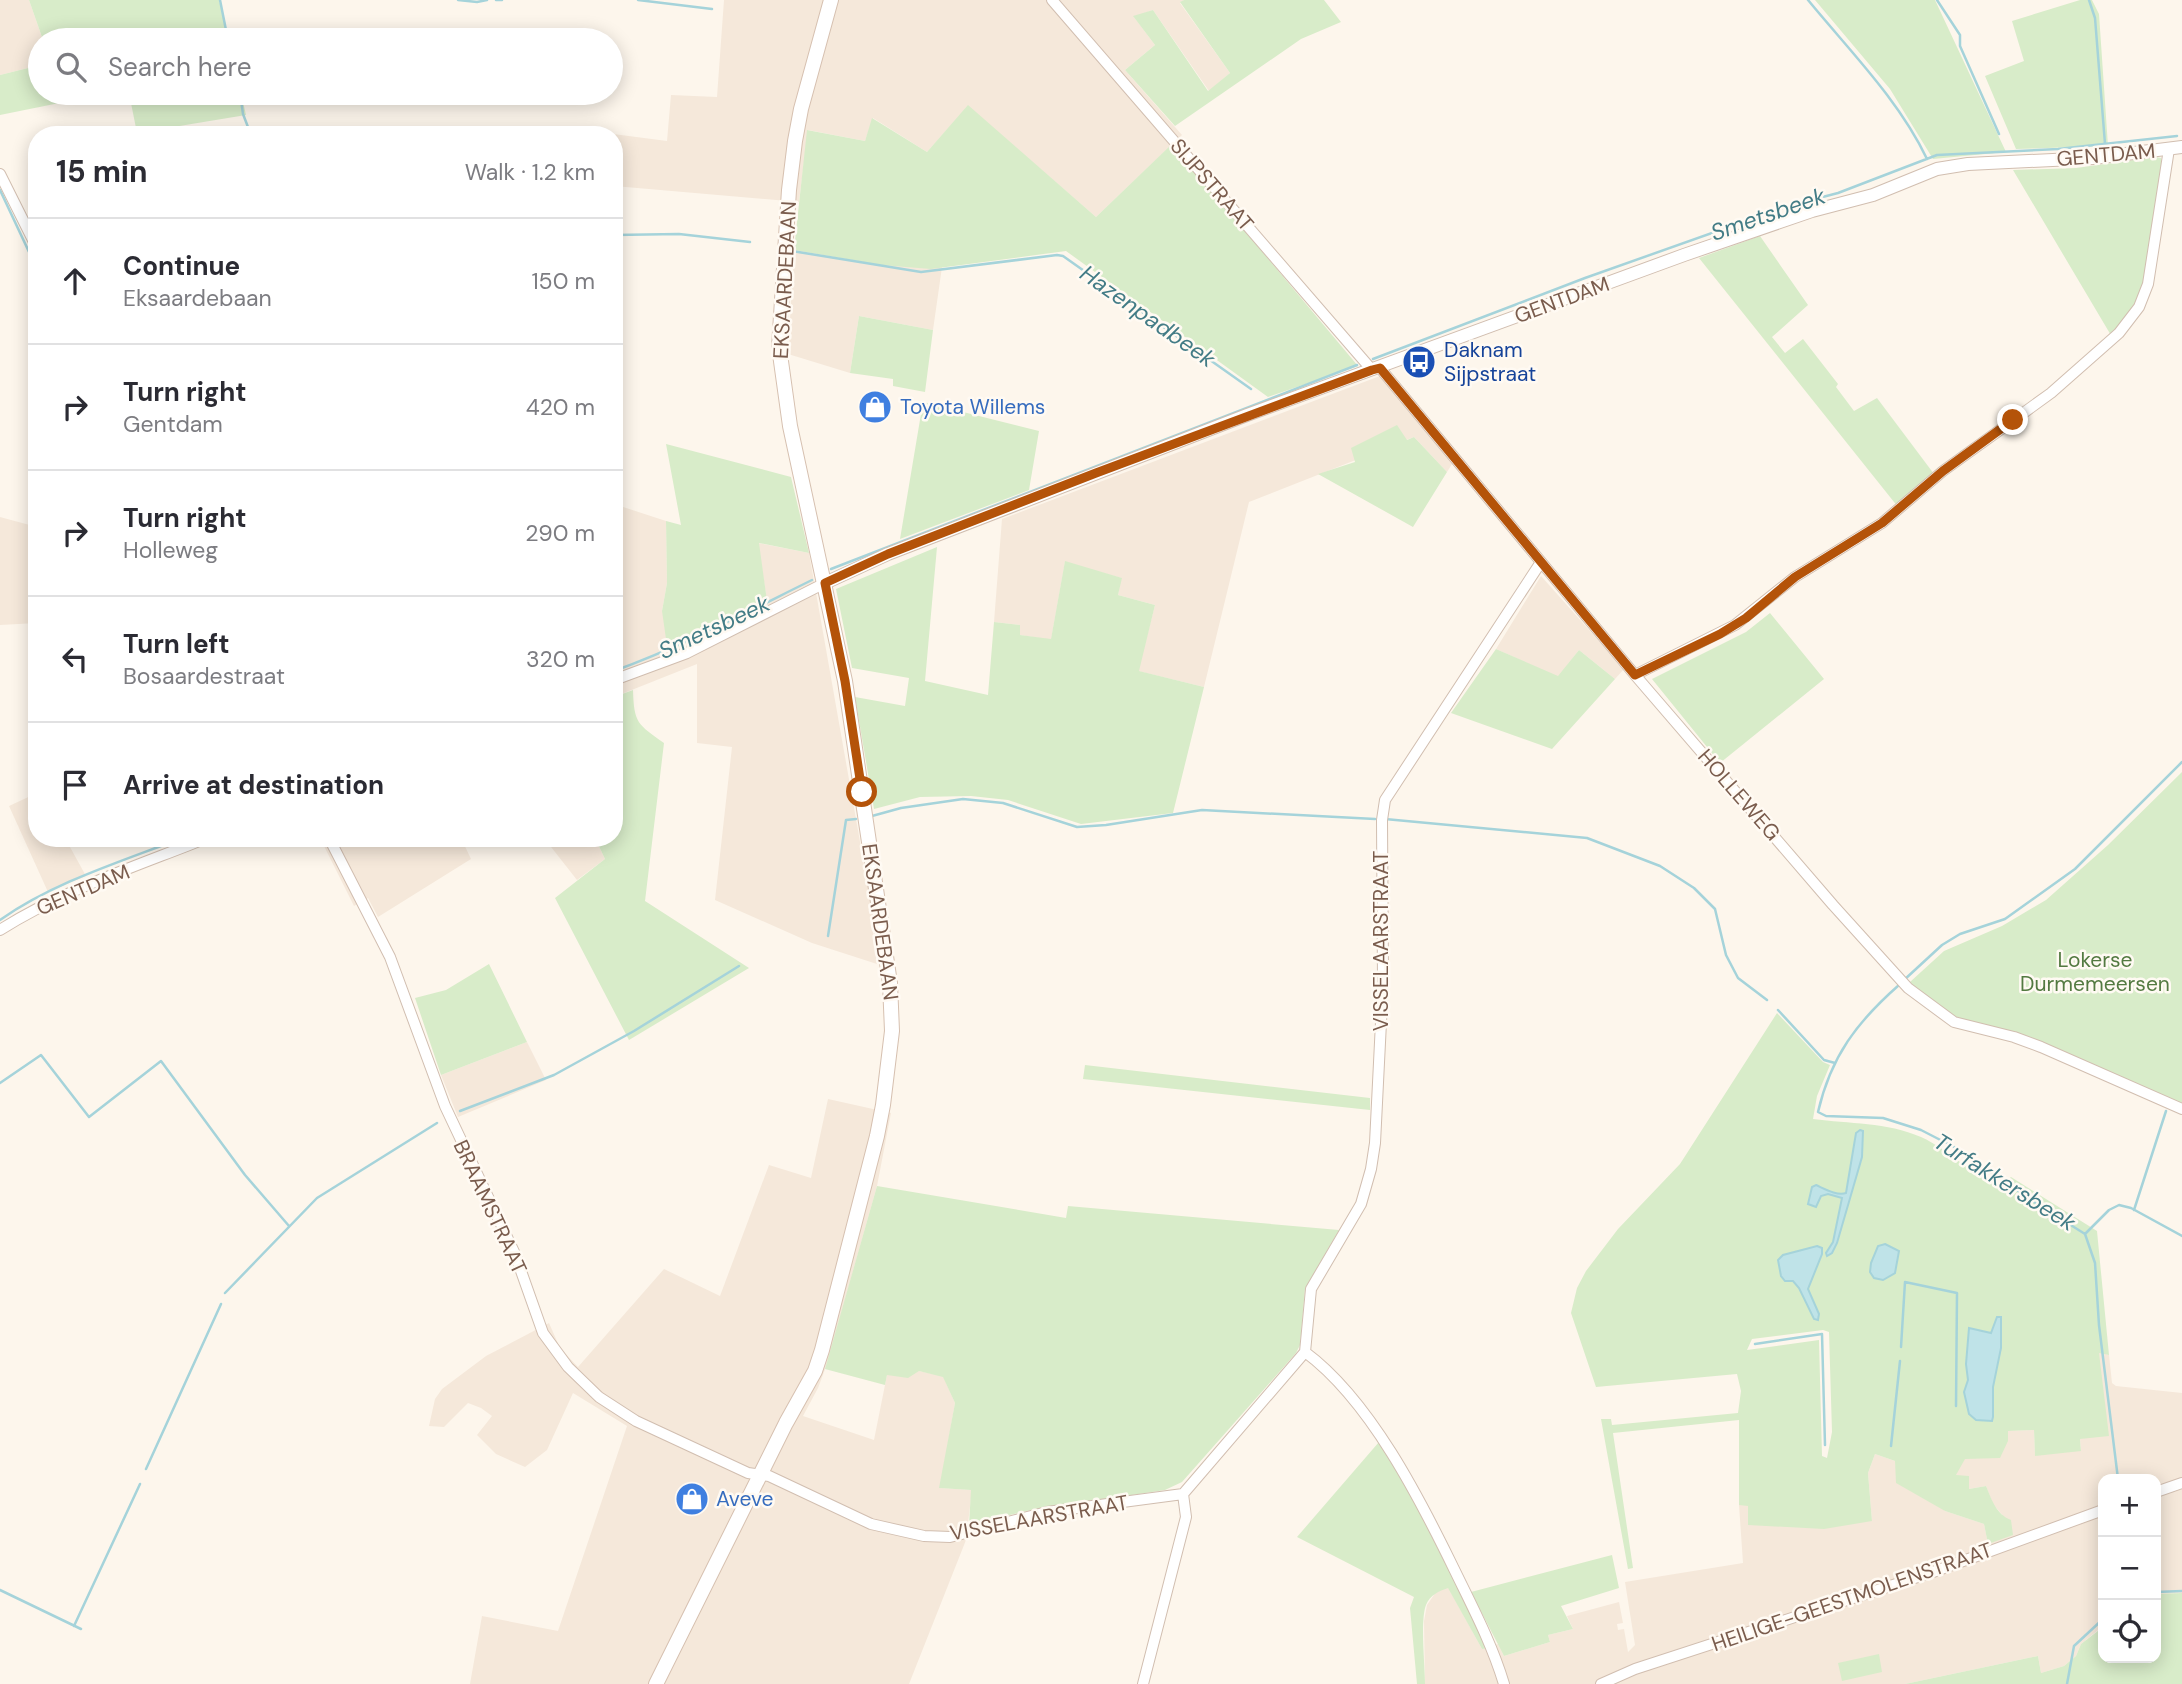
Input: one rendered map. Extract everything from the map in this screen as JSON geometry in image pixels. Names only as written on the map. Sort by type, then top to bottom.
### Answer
[{"type":"main road","name":"EKSAARDEBAAN","points":[[656,1684],[815,1371],[877,1136],[891,1052],[892,1007],[887,960],[845,681],[790,426],[779,347],[787,216],[795,141],[801,109],[831,0]]},
{"type":"street","name":"SIJPSTRAAT","points":[[1052,0],[1376,369]]},
{"type":"street","name":"GENTDAM","points":[[623,677],[687,653],[888,554],[1376,369],[1684,255],[1812,211],[1873,195],[1937,169],[1968,164],[2094,158],[2175,148]]},
{"type":"street","points":[[1635,675],[1735,625],[1795,577],[1882,523],[1943,471],[2051,393],[2119,333],[2139,307],[2148,284],[2175,148]]},
{"type":"street","points":[[0,174],[28,230]]},
{"type":"street","name":"HOLLEWEG","points":[[1376,369],[1635,675],[1908,988],[1954,1022],[2014,1037],[2041,1047],[2182,1110]]},
{"type":"street","name":"VISSELAARSTRAAT","points":[[1305,1352],[1311,1289],[1361,1204],[1375,1143],[1383,982],[1381,820],[1385,800],[1541,562]]},
{"type":"street","name":"GENTDAM","points":[[0,930],[62,897],[185,847]]},
{"type":"street","name":"BRAAMSTRAAT","points":[[334,847],[390,957],[453,1126],[508,1239],[539,1325],[554,1351],[582,1383],[625,1415],[748,1473],[761,1474]]},
{"type":"street","points":[[1143,1684],[1186,1517],[1183,1494],[1305,1352],[1327,1368],[1361,1410],[1415,1492],[1494,1651],[1504,1684]]},
{"type":"street","name":"VISSELAARSTRAAT","points":[[761,1474],[871,1524],[924,1536],[950,1537],[1047,1512],[1183,1494]]},
{"type":"street","points":[[2161,1490],[2182,1483]]},
{"type":"street","name":"HEILIGE-GEESTMOLENSTRAAT","points":[[1601,1684],[1635,1669],[1933,1572],[2098,1512]]},
{"type":"shaded area","points":[[0,0],[29,0],[39,28],[28,28],[28,68],[0,75]]},
{"type":"shaded area","points":[[724,0],[1184,0],[1180,3],[1230,73],[1209,91],[1153,10],[1134,17],[1155,45],[1125,70],[1182,135],[1096,217],[968,106],[927,152],[873,118],[865,141],[808,130],[799,202],[623,187],[623,135],[667,141],[671,95],[717,97]]},
{"type":"shaded area","points":[[794,250],[881,265],[942,267],[933,330],[859,316],[850,373],[788,354]]},
{"type":"shaded area","points":[[1380,376],[1452,464],[1447,472],[1414,437],[1249,502],[1204,687],[1138,671],[1155,605],[1118,595],[1121,578],[1065,562],[1051,640],[1020,635],[1020,625],[994,622],[1002,519]]},
{"type":"shaded area","points":[[623,507],[666,521],[667,583],[662,611],[767,601],[758,543],[809,553],[868,887],[877,964],[812,943],[715,900],[732,747],[697,743],[697,664],[623,693]]},
{"type":"shaded area","points":[[0,517],[28,525],[28,623],[0,625]]},
{"type":"shaded area","points":[[1541,576],[1624,669],[1615,679],[1579,650],[1558,677],[1496,649]]},
{"type":"shaded area","points":[[28,797],[28,847],[70,847],[86,876],[48,892],[9,806]]},
{"type":"shaded area","points":[[324,847],[465,847],[471,859],[378,917],[368,898],[354,906]]},
{"type":"shaded area","points":[[551,847],[599,847],[605,859],[577,880]]},
{"type":"shaded area","points":[[527,1042],[546,1080],[458,1117],[441,1075]]},
{"type":"shaded area","points":[[828,1099],[891,1113],[877,1186],[827,1364],[803,1416],[874,1440],[887,1375],[919,1371],[943,1376],[955,1403],[940,1488],[972,1490],[966,1540],[909,1684],[470,1684],[482,1616],[558,1631],[627,1426],[573,1393],[547,1450],[525,1467],[496,1454],[477,1435],[492,1416],[481,1408],[468,1403],[444,1427],[429,1426],[435,1399],[442,1389],[486,1356],[549,1323],[560,1348],[578,1367],[664,1269],[720,1296],[769,1165],[811,1178]]},
{"type":"shaded area","points":[[2099,1352],[2109,1355],[2112,1383],[2116,1386],[2182,1393],[2182,1593],[2161,1594],[2161,1474],[2098,1474],[2098,1630],[2081,1644],[2076,1656],[2064,1666],[2041,1673],[2038,1656],[1905,1684],[1425,1684],[1424,1621],[1427,1605],[1436,1592],[1448,1587],[1482,1649],[1498,1644],[1504,1656],[1550,1642],[1548,1635],[1573,1629],[1567,1616],[1619,1602],[1623,1623],[1617,1624],[1618,1630],[1624,1629],[1628,1652],[1635,1645],[1625,1582],[1743,1563],[1739,1505],[1748,1505],[1748,1525],[1872,1521],[1868,1473],[1875,1454],[1895,1461],[1945,1511],[1984,1524],[1988,1544],[2004,1517],[1993,1504],[1986,1486],[1969,1489],[1956,1475],[1965,1458],[2007,1431],[2034,1430],[2035,1455],[2081,1450],[2080,1439]]},
{"type":"green space","points":[[29,0],[219,0],[226,28],[39,28]]},
{"type":"green space","points":[[1324,0],[1341,22],[1301,39],[1175,126],[1125,70],[1155,45],[1133,16],[1153,10],[1208,91],[1230,73],[1180,2]]},
{"type":"green space","points":[[1815,0],[1935,0],[2006,152],[1933,159],[1890,89]]},
{"type":"green space","points":[[2080,0],[2092,0],[2099,14],[2108,146],[2016,149],[1985,76],[2024,61],[2012,21]]},
{"type":"green space","points":[[28,68],[28,105],[49,105],[0,115],[0,75]]},
{"type":"green space","points":[[131,105],[244,105],[246,115],[179,126],[136,126]]},
{"type":"green space","points":[[968,105],[1096,217],[1172,144],[1358,366],[1268,397],[1066,251],[931,269],[881,265],[794,250],[807,130],[865,141],[872,118],[927,152]]},
{"type":"green space","points":[[2161,158],[2162,162],[2143,290],[2133,312],[2112,337],[2013,170],[2076,168]]},
{"type":"green space","points":[[1760,236],[1808,305],[1772,337],[1785,353],[1803,339],[1838,384],[1836,387],[1854,411],[1877,398],[1934,474],[1898,507],[1699,258]]},
{"type":"green space","points":[[859,316],[933,330],[925,392],[893,386],[893,379],[850,373]]},
{"type":"green space","points":[[923,402],[1039,431],[1029,490],[900,539]]},
{"type":"green space","points":[[1397,425],[1407,440],[1414,437],[1447,472],[1413,527],[1318,474],[1355,462],[1351,448]]},
{"type":"green space","points":[[666,444],[791,477],[809,553],[759,543],[767,601],[668,653],[662,611],[667,583],[666,521],[681,525]]},
{"type":"green space","points":[[937,547],[925,681],[988,695],[994,622],[1020,625],[1020,635],[1051,639],[1065,561],[1122,578],[1118,595],[1155,605],[1139,671],[1204,687],[1173,813],[1081,824],[1008,800],[971,796],[920,797],[874,809],[855,697],[905,706],[909,678],[852,668],[836,589]]},
{"type":"green space","points":[[1770,613],[1824,679],[1720,763],[1652,679],[1746,632]]},
{"type":"green space","points":[[1496,649],[1558,676],[1579,650],[1615,679],[1552,749],[1451,713]]},
{"type":"green space","points":[[633,690],[636,717],[643,727],[664,743],[645,901],[749,968],[629,1040],[555,898],[605,859],[599,847],[623,847],[623,694]]},
{"type":"green space","name":"Lokerse Durmemeersen","points":[[2182,772],[2182,1104],[2033,1039],[1953,1016],[1926,998],[1910,982],[1944,951],[2002,926],[2046,900],[2108,845]]},
{"type":"green space","points":[[489,964],[527,1042],[441,1075],[415,998],[446,990]]},
{"type":"green space","points":[[1777,1013],[1823,1062],[1830,1065],[1817,1096],[1813,1119],[1881,1126],[1921,1137],[1989,1182],[2000,1187],[2011,1177],[2097,1231],[2109,1355],[2099,1353],[2109,1436],[2080,1439],[2081,1451],[2035,1456],[2034,1430],[2008,1431],[2008,1441],[2000,1458],[1965,1459],[1956,1475],[1969,1476],[1969,1489],[1986,1486],[1998,1510],[2011,1520],[2013,1535],[1988,1544],[1984,1524],[1945,1511],[1896,1483],[1895,1461],[1875,1454],[1868,1473],[1872,1521],[1824,1529],[1748,1525],[1748,1506],[1739,1505],[1739,1420],[1613,1433],[1633,1568],[1628,1569],[1601,1419],[1611,1419],[1612,1425],[1738,1413],[1741,1391],[1737,1374],[1596,1387],[1571,1313],[1577,1288],[1586,1271],[1618,1229],[1680,1164]],"holes":[[[1997,1317],[2001,1317],[2001,1348],[1993,1387],[1993,1416],[1969,1414],[1964,1392],[1968,1380],[1970,1328],[1992,1333]],[[1823,1330],[1829,1332],[1832,1432],[1827,1458],[1822,1456],[1819,1340],[1747,1350],[1752,1339]]]},
{"type":"green space","points":[[1085,1065],[1370,1098],[1370,1110],[1083,1079]]},
{"type":"green space","points":[[877,1186],[1066,1218],[1068,1206],[1339,1230],[1305,1289],[1300,1345],[1296,1353],[1182,1482],[1165,1490],[1026,1511],[969,1525],[971,1490],[939,1488],[955,1403],[943,1377],[919,1371],[908,1378],[887,1375],[885,1385],[825,1369]]},
{"type":"green space","points":[[1379,1442],[1409,1491],[1489,1648],[1482,1649],[1448,1588],[1438,1592],[1432,1596],[1424,1612],[1425,1684],[1417,1684],[1410,1608],[1414,1597],[1297,1537]]},
{"type":"green space","points":[[1612,1555],[1619,1588],[1561,1606],[1573,1629],[1548,1635],[1550,1642],[1504,1656],[1471,1592]]},
{"type":"green space","points":[[2182,1593],[2182,1684],[1905,1684],[2038,1656],[2041,1673],[2064,1666],[2076,1656],[2081,1644],[2098,1631],[2098,1663],[2161,1663],[2161,1594]]},
{"type":"green space","points":[[1879,1654],[1882,1672],[1842,1681],[1838,1663]]},
{"type":"water","points":[[1863,1131],[1862,1157],[1837,1243],[1832,1253],[1827,1256],[1826,1253],[1833,1242],[1842,1198],[1828,1194],[1821,1196],[1816,1207],[1808,1204],[1812,1187],[1816,1185],[1835,1193],[1846,1193],[1856,1133]]},
{"type":"water","points":[[1885,1244],[1899,1251],[1895,1273],[1883,1280],[1874,1278],[1870,1272],[1878,1246]]},
{"type":"water","points":[[1817,1246],[1822,1248],[1822,1254],[1808,1289],[1819,1314],[1818,1320],[1814,1319],[1799,1288],[1793,1281],[1785,1281],[1781,1276],[1778,1260],[1783,1255]]},
{"type":"water","points":[[1997,1317],[2001,1317],[2001,1348],[1993,1387],[1993,1417],[1992,1421],[1976,1420],[1969,1414],[1964,1392],[1968,1380],[1966,1364],[1969,1328],[1991,1333]]},
{"type":"waterway","points":[[220,0],[226,28]]},
{"type":"waterway","points":[[458,0],[487,0]]},
{"type":"waterway","points":[[496,0],[502,0]]},
{"type":"waterway","points":[[638,0],[712,9]]},
{"type":"waterway","points":[[1808,0],[1888,96],[1916,137],[1927,159]]},
{"type":"waterway","points":[[1937,0],[1960,35],[1960,46],[1999,134]]},
{"type":"waterway","points":[[2089,0],[2095,18],[2105,144]]},
{"type":"waterway","points":[[242,105],[248,126]]},
{"type":"waterway","name":"Smetsbeek","points":[[1373,359],[1585,278],[1788,206],[1838,193],[1937,155],[2058,149],[2177,136]]},
{"type":"waterway","name":"Hazenpadbeek","points":[[0,190],[28,250]]},
{"type":"waterway","name":"Hazenpadbeek","points":[[623,235],[679,234],[750,242]]},
{"type":"waterway","name":"Hazenpadbeek","points":[[792,251],[921,272],[1063,256],[1251,389]]},
{"type":"waterway","name":"Smetsbeek","points":[[831,569],[1357,365]]},
{"type":"waterway","name":"Smetsbeek","points":[[623,668],[690,640],[812,580]]},
{"type":"waterway","name":"Turfakkersbeek","points":[[1904,980],[1942,945],[1960,934],[2005,919],[2075,869],[2182,762]]},
{"type":"waterway","points":[[872,816],[901,808],[963,799],[1003,803],[1077,827],[1202,810],[1375,819]]},
{"type":"waterway","points":[[828,936],[846,820],[856,819]]},
{"type":"waterway","points":[[1385,819],[1587,838],[1660,866],[1694,888],[1715,909],[1726,955],[1738,978],[1767,1000]]},
{"type":"waterway","name":"Smetsbeek","points":[[0,920],[65,884],[157,847]]},
{"type":"waterway","points":[[460,1111],[554,1075],[634,1031],[739,966]]},
{"type":"waterway","name":"Turfakkersbeek","points":[[1899,985],[1870,1013],[1848,1041],[1830,1074],[1818,1112],[1826,1116],[1883,1118],[1921,1130],[1956,1148],[2085,1234],[2095,1263],[2099,1325],[2117,1474]]},
{"type":"waterway","points":[[1778,1010],[1824,1060],[1835,1063]]},
{"type":"waterway","points":[[0,1083],[41,1055],[89,1117],[161,1061],[245,1175],[289,1226]]},
{"type":"waterway","points":[[2134,1210],[2166,1111]]},
{"type":"waterway","points":[[225,1293],[317,1198],[437,1123]]},
{"type":"waterway","points":[[2085,1234],[2109,1210],[2119,1205],[2131,1208],[2182,1236]]},
{"type":"waterway","points":[[1901,1347],[1905,1282],[1957,1293],[1956,1406]]},
{"type":"waterway","points":[[146,1469],[221,1304]]},
{"type":"waterway","points":[[1755,1344],[1822,1334],[1825,1445]]},
{"type":"waterway","points":[[1891,1446],[1900,1361]]},
{"type":"waterway","points":[[74,1626],[140,1484]]},
{"type":"waterway","points":[[0,1590],[81,1629]]},
{"type":"waterway","points":[[2161,1592],[2182,1591]]},
{"type":"waterway","name":"Turfakkersbeek","points":[[2067,1684],[2074,1646],[2098,1624]]},
{"type":"place","name":"Daknam Sijpstraat","points":[[1419,362]]},
{"type":"place","name":"Toyota Willems","points":[[875,407]]},
{"type":"place","name":"Aveve","points":[[692,1499]]},
{"type":"route","points":[[862,792],[845,681],[825,583],[888,554],[1096,473],[1372,370],[1380,368],[1635,675],[1720,634],[1746,618],[1795,577],[1882,523],[1943,471],[2013,420]]}]
